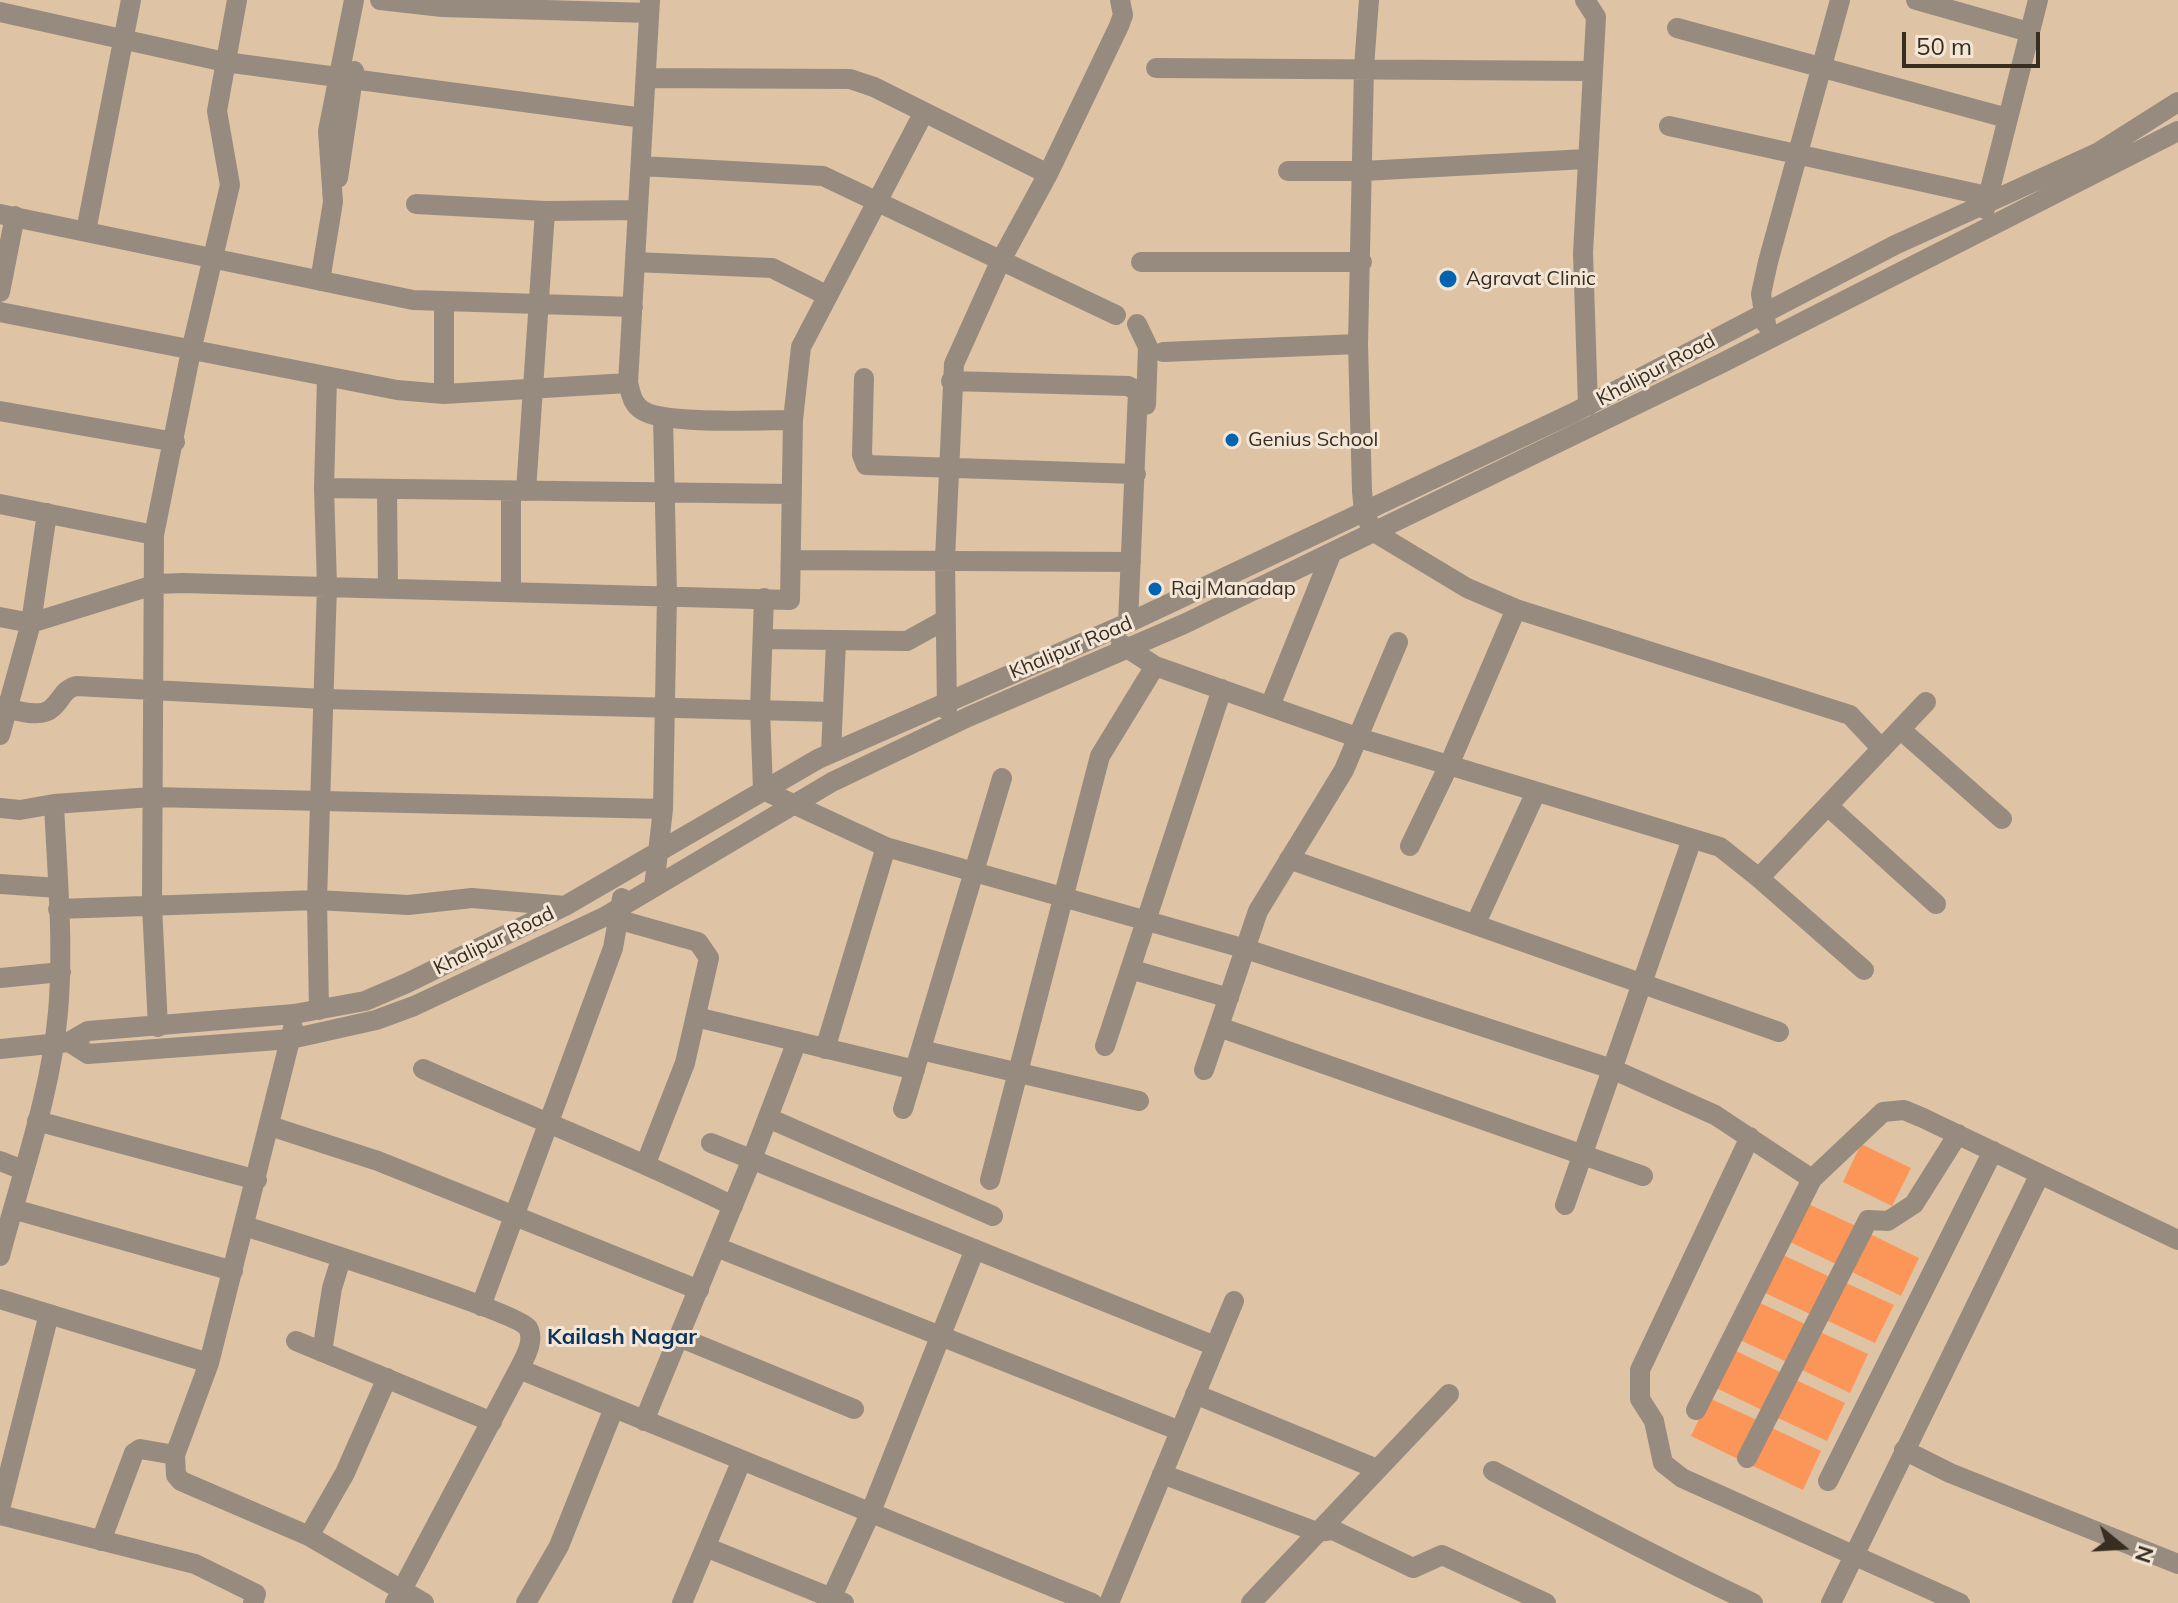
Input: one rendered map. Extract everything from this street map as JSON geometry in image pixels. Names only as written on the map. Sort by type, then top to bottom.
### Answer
[{"type":"street","points":[[86,231],[131,0]]},
{"type":"street","points":[[158,1027],[152,906],[157,584],[154,535],[191,351],[230,185],[229,166],[217,122],[237,0]]},
{"type":"street","points":[[346,80],[354,0]]},
{"type":"street","points":[[321,281],[333,202],[328,131],[346,80],[366,0]]},
{"type":"street","points":[[380,0],[442,7],[650,7],[628,383],[639,409],[663,417],[793,420]]},
{"type":"street","points":[[948,726],[945,559],[951,381],[959,351],[1000,262],[1048,174],[1119,26],[1123,15],[1120,0]]},
{"type":"street","points":[[1369,0],[1364,67],[1358,344],[1364,513],[1374,532],[1467,588],[1516,609],[1850,715],[1882,749]]},
{"type":"street","points":[[1585,0],[1596,17],[1583,253],[1588,406]]},
{"type":"street","points":[[1769,339],[1761,294],[1840,0]]},
{"type":"street","points":[[1916,0],[2029,32]]},
{"type":"street","points":[[1982,231],[1986,202],[2038,0]]},
{"type":"street","points":[[0,12],[225,62],[643,118]]},
{"type":"street","points":[[1677,28],[2007,118]]},
{"type":"street","points":[[1156,68],[1364,67],[1592,71]]},
{"type":"street","points":[[646,78],[850,79],[874,87],[1048,174]]},
{"type":"street","name":"Khalipur Road","points":[[0,1049],[60,1043],[88,1031],[319,1010],[365,1001],[407,983],[565,906],[831,753],[1106,633],[1588,406],[1895,245],[2099,152],[2178,102]]},
{"type":"street","points":[[0,617],[31,623],[157,584],[511,590],[790,600],[793,420],[801,347],[923,114]]},
{"type":"street","points":[[1669,126],[1797,154],[1986,202]]},
{"type":"street","name":"Khalipur Road","points":[[60,1043],[96,1054],[291,1039],[376,1020],[414,1006],[621,913],[654,887],[789,805],[948,726],[1129,649],[1374,532],[1769,339],[2178,131]]},
{"type":"street","points":[[1288,171],[1363,171],[1586,159]]},
{"type":"street","points":[[641,166],[823,176],[1116,315]]},
{"type":"street","points":[[416,204],[545,211],[638,210]]},
{"type":"street","points":[[511,590],[545,211]]},
{"type":"street","points":[[0,292],[7,215],[413,300],[633,307]]},
{"type":"street","points":[[635,262],[772,268],[828,296]]},
{"type":"street","points":[[1141,262],[1362,262]]},
{"type":"street","points":[[444,301],[444,394]]},
{"type":"street","points":[[0,312],[327,378],[444,394],[628,383]]},
{"type":"street","points":[[1134,620],[1148,347],[1137,324]]},
{"type":"street","points":[[1163,352],[1358,344]]},
{"type":"street","points":[[319,1010],[317,900],[327,586],[324,488],[327,378]]},
{"type":"street","points":[[864,378],[862,455],[866,465],[1136,474]]},
{"type":"street","points":[[951,381],[1134,388],[1140,397],[1131,562],[1134,620]]},
{"type":"street","points":[[0,411],[175,442]]},
{"type":"street","points":[[654,887],[663,809],[665,706],[667,594],[663,417]]},
{"type":"street","points":[[324,488],[792,494]]},
{"type":"street","points":[[387,489],[388,587]]},
{"type":"street","points":[[0,504],[154,535]]},
{"type":"street","points":[[0,735],[4,707],[31,623],[47,513]]},
{"type":"street","points":[[1270,706],[1332,552]]},
{"type":"street","points":[[791,560],[1131,562]]},
{"type":"street","points":[[764,598],[760,709],[763,790],[789,805],[886,847],[1246,949],[1612,1069],[1715,1115],[1812,1179]]},
{"type":"street","points":[[1410,846],[1449,765],[1516,609]]},
{"type":"street","points":[[764,639],[907,641],[919,638],[945,620]]},
{"type":"street","points":[[1106,633],[1155,666],[1359,738],[1720,847],[1864,970]]},
{"type":"street","points":[[831,753],[836,641]]},
{"type":"street","points":[[1204,1070],[1268,890],[1325,806],[1359,738],[1398,642]]},
{"type":"street","points":[[990,1180],[1100,756],[1155,666]]},
{"type":"street","points":[[4,707],[48,711],[63,692],[76,686],[324,699],[833,712]]},
{"type":"street","points":[[1105,1046],[1222,689]]},
{"type":"street","points":[[1759,878],[1926,702]]},
{"type":"street","points":[[1900,729],[2002,819]]},
{"type":"street","points":[[903,1109],[1002,778]]},
{"type":"street","points":[[1475,925],[1536,792]]},
{"type":"street","points":[[0,808],[20,810],[54,804],[152,797],[663,809]]},
{"type":"street","points":[[2,1243],[60,1043],[61,972],[54,804]]},
{"type":"street","points":[[1828,806],[1936,904]]},
{"type":"street","points":[[1565,1205],[1692,839]]},
{"type":"street","points":[[825,1049],[886,847]]},
{"type":"street","points":[[1289,859],[1779,1032]]},
{"type":"street","points":[[481,1306],[517,1216],[613,948],[621,913],[621,874]]},
{"type":"street","points":[[0,884],[58,899],[152,906],[317,900],[408,905],[489,898],[565,906]]},
{"type":"street","points":[[621,913],[698,942],[708,951],[708,968],[685,1063],[646,1163]]},
{"type":"street","points":[[1130,969],[1229,998]]},
{"type":"street","points":[[0,978],[61,972]]},
{"type":"street","points":[[294,1014],[291,1039],[257,1180],[209,1363],[175,1455],[176,1475],[181,1481],[309,1536],[398,1597],[424,1603]]},
{"type":"street","points":[[696,1017],[825,1049],[1017,1072],[1139,1101]]},
{"type":"street","points":[[1219,1027],[1643,1176]]},
{"type":"street","points":[[644,1421],[797,1041]]},
{"type":"street","points":[[423,1069],[549,1126],[646,1163],[733,1206]]},
{"type":"street","points":[[1696,1410],[1812,1179],[1883,1112],[1904,1110],[2178,1240]]},
{"type":"street","points":[[768,1118],[993,1216]]},
{"type":"street","points":[[37,1121],[257,1180]]},
{"type":"street","points":[[270,1126],[378,1161],[699,1290]]},
{"type":"street","points":[[1747,1458],[1868,1220],[1888,1221],[1914,1204],[1958,1134]]},
{"type":"street","points":[[1750,1137],[1640,1370],[1640,1399],[1654,1421],[1663,1463],[1670,1472],[1960,1603]]},
{"type":"street","points":[[711,1143],[1215,1346]]},
{"type":"street","points":[[1828,1481],[1993,1151]]},
{"type":"street","points":[[0,1161],[23,1170]]},
{"type":"street","points":[[1831,1603],[2040,1174]]},
{"type":"street","points":[[13,1209],[233,1271]]},
{"type":"street","points":[[245,1226],[481,1306],[521,1321],[529,1330],[531,1339],[519,1369],[398,1597]]},
{"type":"street","points":[[716,1247],[1180,1431]]},
{"type":"street","points":[[708,1548],[835,1601],[975,1249]]},
{"type":"street","points":[[322,1352],[332,1288],[341,1259]]},
{"type":"street","points":[[0,1299],[209,1363]]},
{"type":"street","points":[[1109,1603],[1234,1301]]},
{"type":"street","points":[[49,1314],[0,1512],[195,1564],[256,1594],[253,1603]]},
{"type":"street","points":[[679,1337],[854,1409]]},
{"type":"street","points":[[296,1341],[492,1422]]},
{"type":"street","points":[[519,1369],[1092,1603]]},
{"type":"street","points":[[309,1536],[345,1473],[387,1378]]},
{"type":"street","points":[[1195,1394],[1377,1469]]},
{"type":"street","points":[[1251,1603],[1449,1394]]},
{"type":"street","points":[[526,1603],[559,1546],[614,1408]]},
{"type":"street","points":[[101,1541],[134,1453],[140,1449],[175,1455]]},
{"type":"street","points":[[1904,1450],[1950,1473],[2178,1564]]},
{"type":"street","points":[[682,1603],[708,1548],[741,1462]]},
{"type":"street","points":[[1493,1471],[1613,1532],[1655,1558],[1753,1603]]},
{"type":"street","points":[[1162,1474],[1317,1532],[1333,1530],[1413,1568],[1442,1555],[1516,1597],[1546,1603]]},
{"type":"building","points":[[1861,1144],[1911,1168],[1892,1206],[1843,1182]]},
{"type":"building","points":[[1806,1203],[1856,1226],[1838,1265],[1788,1241]]},
{"type":"building","points":[[1870,1234],[1919,1258],[1901,1296],[1852,1272]]},
{"type":"building","points":[[1781,1254],[1830,1277],[1812,1315],[1763,1292]]},
{"type":"building","points":[[1844,1282],[1894,1305],[1875,1343],[1826,1320]]},
{"type":"building","points":[[1756,1301],[1805,1324],[1787,1362],[1738,1339]]},
{"type":"building","points":[[1818,1331],[1868,1354],[1850,1393],[1800,1369]]},
{"type":"building","points":[[1732,1349],[1782,1373],[1764,1411],[1714,1387]]},
{"type":"building","points":[[1796,1380],[1845,1403],[1827,1441],[1778,1418]]},
{"type":"building","points":[[1709,1398],[1759,1421],[1740,1460],[1691,1436]]},
{"type":"building","points":[[1772,1428],[1821,1451],[1803,1490],[1753,1466]]},
{"type":"place","name":"Agravat Clinic","points":[[1448,279]]},
{"type":"place","name":"Genius School","points":[[1232,440]]},
{"type":"place","name":"Raj Manadap","points":[[1155,589]]},
{"type":"district","name":"Kailash Nagar","points":[[622,1337]]}]
